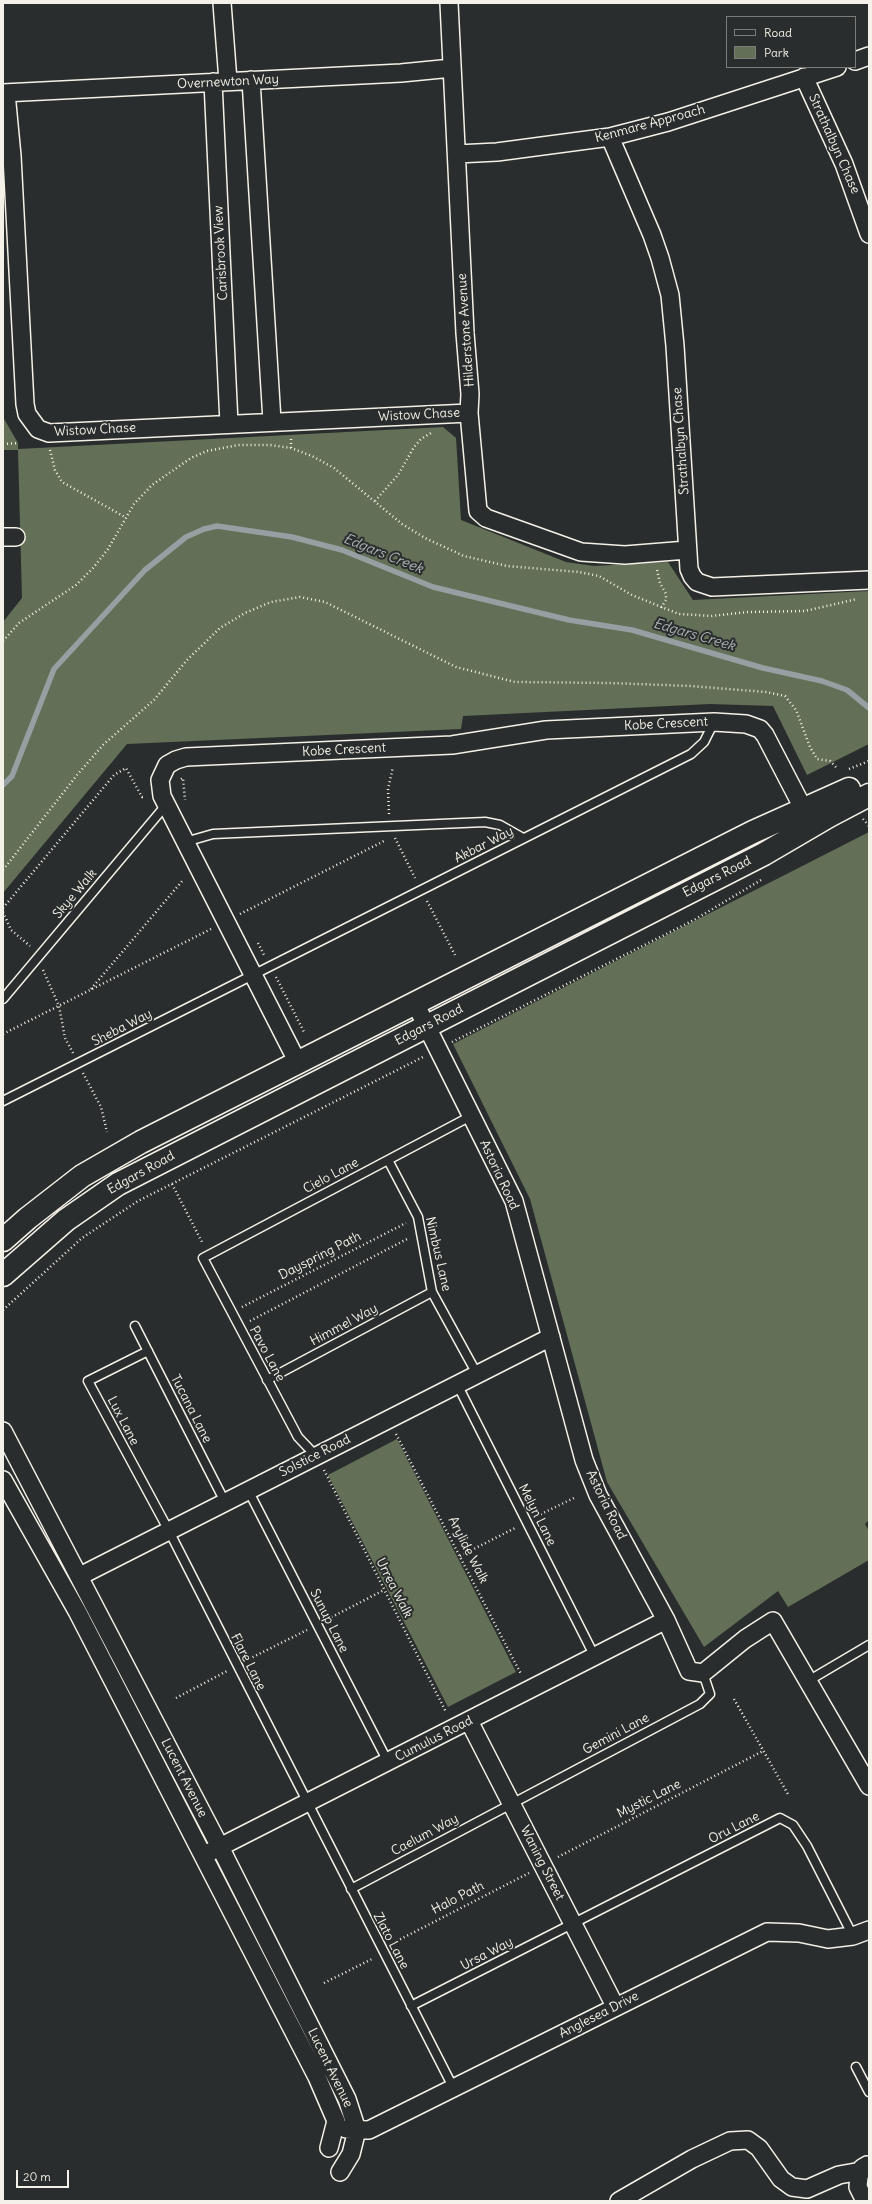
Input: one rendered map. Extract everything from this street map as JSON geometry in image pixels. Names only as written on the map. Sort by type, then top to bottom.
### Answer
[{"type":"main road","name":"Edgars Road","points":[[3,1240],[56,1194],[104,1162],[746,836],[804,810],[866,772]]},
{"type":"main road","name":"Edgars Road","points":[[3,1275],[66,1220],[118,1184],[764,854],[829,816],[869,795]]},
{"type":"street","name":"Carisbrook View","points":[[222,3],[221,82],[229,424]]},
{"type":"street","name":"Hilderstone Avenue","points":[[449,3],[465,333],[470,387],[470,413],[476,503],[481,514],[581,552],[625,555],[687,550]]},
{"type":"street","points":[[856,61],[869,56]]},
{"type":"street","name":"Overnewton Way","points":[[4,93],[401,73],[452,68]]},
{"type":"street","name":"Kenmare Approach","points":[[457,154],[497,152],[610,137],[668,122],[834,68]]},
{"type":"street","name":"Strathalbyn Chase","points":[[804,77],[844,164],[869,234]]},
{"type":"street","points":[[251,80],[272,422]]},
{"type":"street","name":"Wistow Chase","points":[[4,93],[12,156],[25,404],[31,421],[38,429],[49,433],[470,413]]},
{"type":"street","name":"Strathalbyn Chase","points":[[610,137],[652,235],[670,295],[675,346],[687,550],[689,568],[692,576],[697,582],[712,587],[869,580]]},
{"type":"street","name":"Kobe Crescent","points":[[160,789],[160,780],[167,766],[176,760],[186,757],[452,744],[546,730],[714,722],[746,724],[760,730],[769,742],[804,810]]},
{"type":"street","points":[[160,789],[185,842],[298,1063]]},
{"type":"street","name":"Astoria Road","points":[[415,1003],[514,1201],[584,1460],[595,1488],[666,1620],[689,1671],[703,1673]]},
{"type":"street","name":"Solstice Road","points":[[80,1576],[551,1337]]},
{"type":"street","name":"Lucent Avenue","points":[[3,1431],[80,1576],[220,1847],[347,2100],[357,2130]]},
{"type":"street","name":"Lucent Avenue","points":[[3,1480],[77,1611],[317,2077],[336,2121],[336,2129]]},
{"type":"street","name":"Cumulus Road","points":[[203,1856],[666,1620]]},
{"type":"street","points":[[703,1673],[745,1639],[773,1621],[869,1786]]},
{"type":"street","name":"Waning Street","points":[[469,1721],[615,2006]]},
{"type":"street","name":"Anglesea Drive","points":[[336,2129],[369,2130],[454,2089],[615,2006],[767,1932],[799,1933],[828,1939],[853,1936],[869,1930]]},
{"type":"street","points":[[329,2148],[336,2129]]},
{"type":"street","points":[[340,2172],[351,2154],[357,2130]]},
{"type":"street","points":[[619,2201],[692,2158],[730,2141],[748,2140],[759,2148],[781,2179],[792,2187],[808,2190],[839,2175],[865,2168]]},
{"type":"street","points":[[865,2168],[858,2187],[865,2201]]},
{"type":"lane","name":"Akbar Way","points":[[253,976],[691,754],[704,742],[714,722]]},
{"type":"lane","name":"Skye Walk","points":[[3,999],[166,804]]},
{"type":"lane","points":[[185,842],[213,834],[485,822],[500,825],[524,838]]},
{"type":"lane","name":"Sheba Way","points":[[3,1101],[253,976]]},
{"type":"lane","name":"Cielo Lane","points":[[206,1257],[471,1116]]},
{"type":"lane","name":"Nimbus Lane","points":[[388,1160],[418,1217],[432,1292],[477,1374]]},
{"type":"lane","name":"Pavo Lane","points":[[206,1257],[239,1327],[298,1438],[316,1456]]},
{"type":"lane","name":"Himmel Way","points":[[267,1380],[432,1292]]},
{"type":"lane","name":"Tucana Lane","points":[[135,1326],[225,1502]]},
{"type":"lane","name":"Lux Lane","points":[[148,1351],[88,1381],[169,1531]]},
{"type":"lane","name":"Melyn Lane","points":[[457,1384],[595,1657]]},
{"type":"lane","name":"Sunup Lane","points":[[248,1490],[388,1762]]},
{"type":"lane","name":"Flare Lane","points":[[169,1531],[307,1803]]},
{"type":"lane","points":[[808,1681],[869,1645]]},
{"type":"lane","name":"Gemini Lane","points":[[511,1803],[700,1704],[710,1694],[703,1673]]},
{"type":"lane","name":"Zlato Lane","points":[[307,1803],[454,2089]]},
{"type":"lane","name":"Caelum Way","points":[[350,1889],[511,1803]]},
{"type":"lane","name":"Oru Lane","points":[[573,1924],[780,1818],[793,1825],[807,1846],[853,1936]]},
{"type":"lane","name":"Ursa Way","points":[[412,2006],[573,1924]]},
{"type":"lane","points":[[856,2067],[869,2092]]},
{"type":"path","points":[[375,501],[398,475],[414,447],[421,439],[433,432]]},
{"type":"path","points":[[49,433],[51,458],[59,479],[125,517]]},
{"type":"path","points":[[3,444],[18,443]]},
{"type":"path","points":[[3,641],[19,623],[76,585],[93,568],[108,549],[125,517],[152,485],[169,471],[191,458],[207,451],[238,445],[277,446],[291,448],[312,456],[334,468],[402,524],[425,538],[464,556],[507,566],[579,572],[598,576],[661,608],[693,616],[711,616],[748,612],[806,611],[861,598]]},
{"type":"path","points":[[654,552],[658,576],[666,594],[666,600],[661,608]]},
{"type":"path","points":[[3,870],[77,774],[103,745],[154,700],[187,660],[220,628],[245,613],[271,602],[300,597],[325,602],[456,667],[515,682],[690,686],[766,692],[785,696],[796,710],[810,747],[817,759],[830,761],[836,767]]},
{"type":"path","points":[[866,772],[869,761]]},
{"type":"path","points":[[389,826],[388,789],[393,767]]},
{"type":"path","points":[[3,908],[114,775],[126,768],[142,797],[183,778],[184,798],[187,804]]},
{"type":"path","points":[[3,1034],[394,836],[455,955]]},
{"type":"path","points":[[90,990],[183,880]]},
{"type":"path","points":[[239,906],[246,920]]},
{"type":"path","points":[[3,912],[11,930],[32,948],[37,958],[59,1006],[65,1038],[101,1107],[107,1132]]},
{"type":"path","points":[[257,940],[304,1032]]},
{"type":"path","points":[[172,1184],[206,1257]]},
{"type":"path","name":"Dayspring Path","points":[[232,1313],[418,1217]]},
{"type":"path","name":"Dayspring Path","points":[[239,1327],[420,1232]]},
{"type":"path","name":"Arylide Walk","points":[[388,1419],[529,1690]]},
{"type":"path","name":"Urrea Walk","points":[[316,1456],[454,1728]]},
{"type":"path","points":[[460,1556],[576,1497]]},
{"type":"path","points":[[176,1698],[384,1590]]},
{"type":"path","points":[[734,1699],[789,1796]]},
{"type":"path","name":"Mystic Lane","points":[[543,1865],[763,1751]]},
{"type":"path","name":"Halo Path","points":[[324,1983],[376,1958],[382,1948],[543,1865]]},
{"type":"green space","points":[[3,417],[18,443],[18,449],[443,427],[456,438],[461,520],[566,562],[594,566],[668,562],[693,600],[869,591],[869,744],[807,775],[773,706],[710,704],[463,716],[461,729],[127,744],[3,893],[3,622],[22,598],[18,450],[3,450]]},
{"type":"green space","points":[[869,832],[869,1520],[865,1524],[869,1531],[869,1560],[788,1607],[778,1591],[704,1647],[607,1482],[530,1199],[453,1044]]},
{"type":"green space","points":[[397,1439],[516,1672],[448,1707],[328,1475]]},
{"type":"waterway","name":"Edgars Creek","points":[[3,785],[12,776],[54,669],[145,570],[186,537],[204,529],[217,526],[292,537],[342,550],[433,587],[569,620],[632,630],[763,668],[822,681],[847,690],[869,708]]}]
